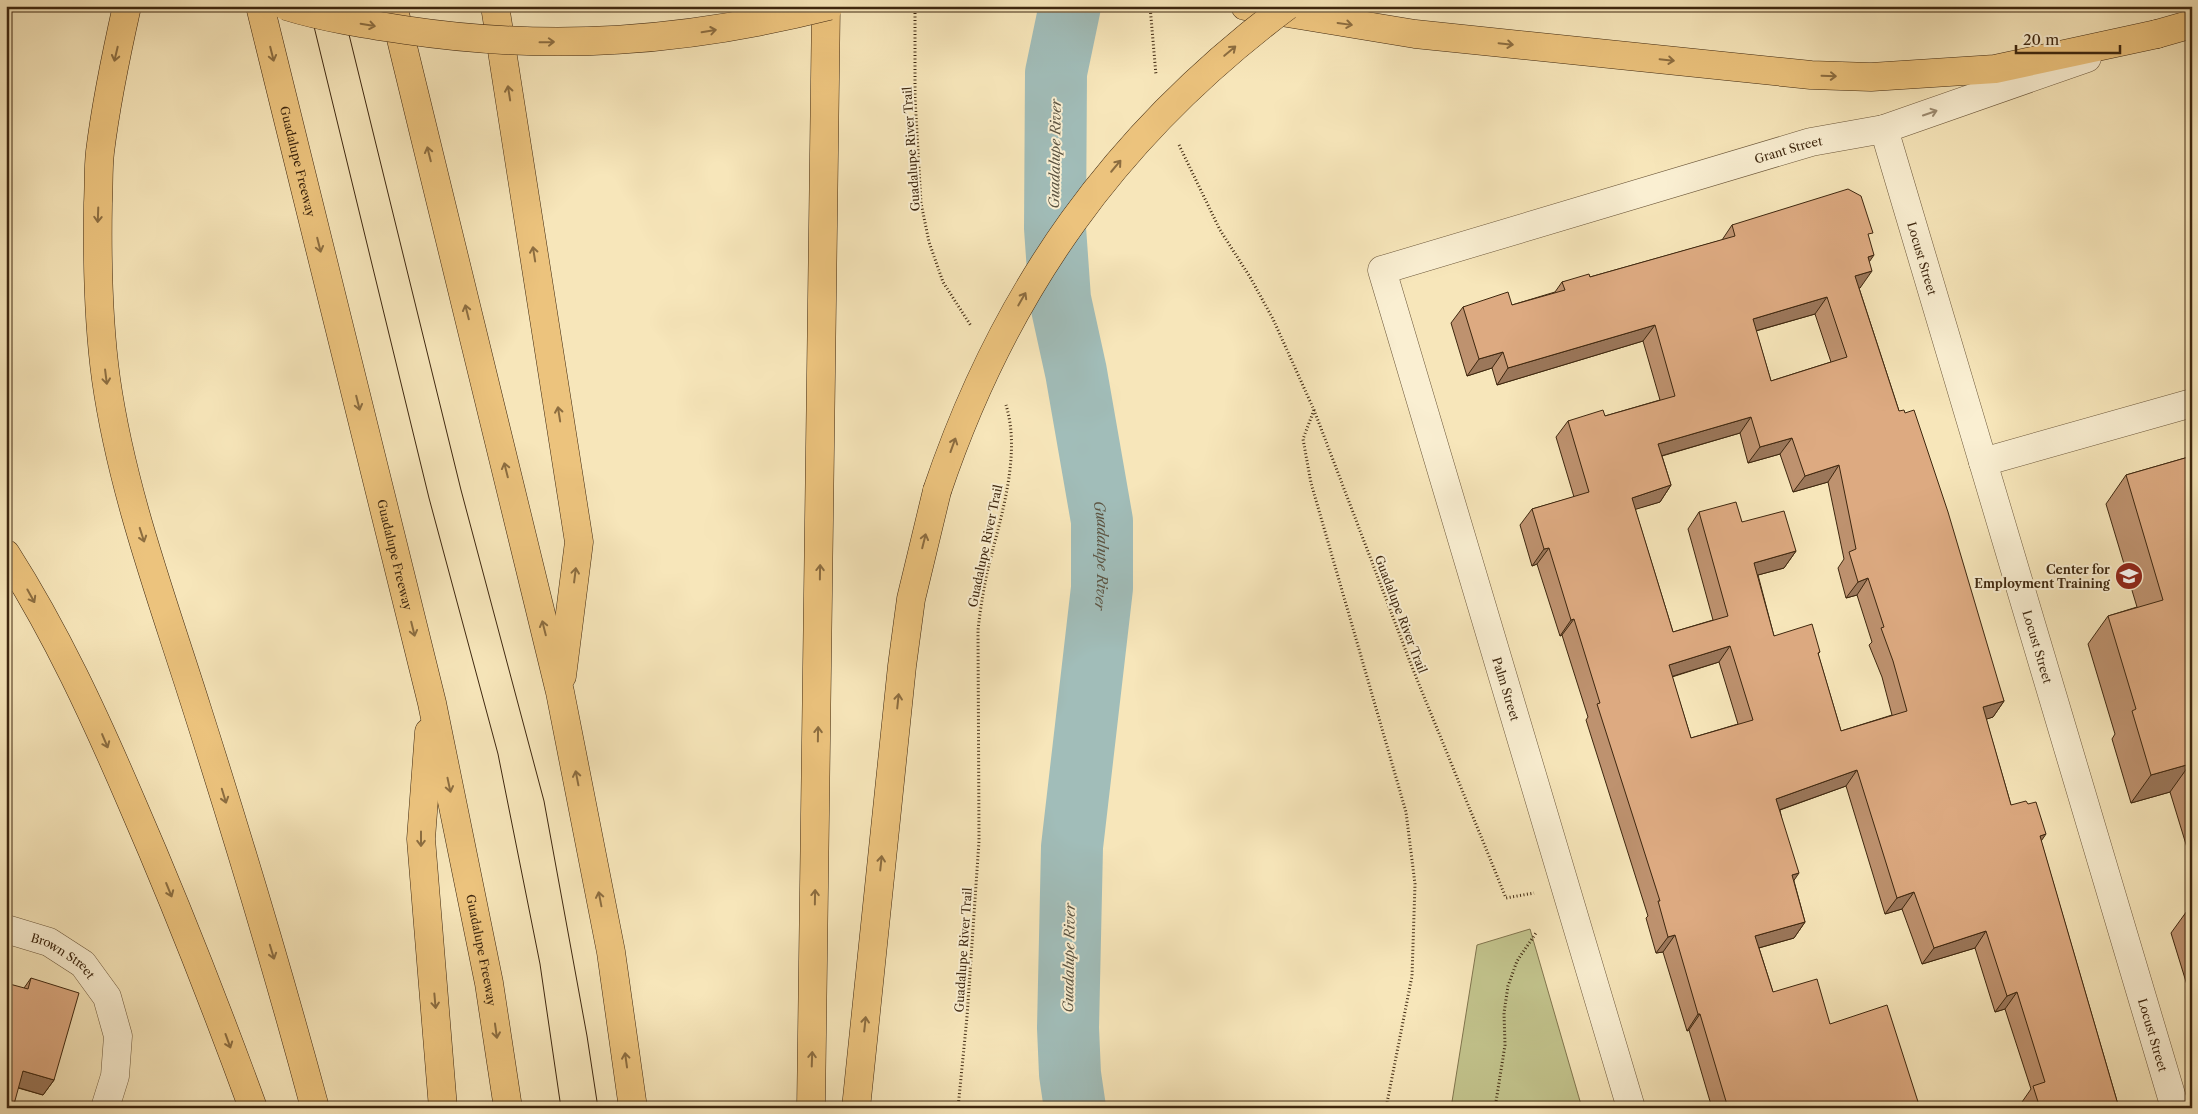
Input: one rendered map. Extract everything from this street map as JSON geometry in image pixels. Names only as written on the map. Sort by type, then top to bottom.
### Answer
[{"type":"main road","points":[[127,6],[110,80],[100,154],[98,230],[99,307],[106,380],[119,448],[138,522],[281,984],[315,1108]]},
{"type":"main road","name":"Guadalupe Freeway","points":[[260,6],[432,703],[489,982],[508,1108]]},
{"type":"main road","points":[[286,6],[382,27],[445,36],[524,42],[605,41],[674,36],[753,24],[828,6],[811,1108]]},
{"type":"main road","points":[[393,6],[560,692],[611,952],[633,1108]]},
{"type":"main road","points":[[495,6],[579,542],[560,692]]},
{"type":"main road","points":[[1245,6],[1415,34],[1821,75],[1871,77],[1995,69],[2157,34]]},
{"type":"main road","points":[[856,1108],[902,666],[911,598],[937,491],[960,426],[982,374],[1010,319],[1042,265],[1078,212],[1160,115],[1206,71],[1286,6]]},
{"type":"main road","name":"Grant Street","points":[[2157,34],[2192,24]]},
{"type":"main road","points":[[6,554],[21,576],[101,731],[168,885],[253,1108]]},
{"type":"main road","points":[[432,703],[420,839],[443,1108]]},
{"type":"street","name":"Grant Street","points":[[1382,270],[1812,142],[1884,129],[2157,34]]},
{"type":"street","name":"Locust Street","points":[[1884,129],[2175,1108]]},
{"type":"street","name":"Palm Street","points":[[1382,270],[1631,1108]]},
{"type":"street","points":[[1983,462],[2192,404]]},
{"type":"street","name":"Brown Street","points":[[6,929],[49,942],[83,964],[107,997],[118,1036],[115,1076],[105,1108]]},
{"type":"path","name":"Guadalupe River Trail","points":[[915,6],[915,98],[921,203],[929,242],[943,282],[972,328]]},
{"type":"path","points":[[1150,6],[1152,45],[1157,79]]},
{"type":"path","name":"Guadalupe River Trail","points":[[1177,141],[1197,186],[1220,230],[1250,277],[1272,319],[1314,410],[1412,667],[1506,898],[1524,896],[1564,885]]},
{"type":"path","name":"Guadalupe River Trail","points":[[958,1108],[967,1016],[979,841],[978,630],[982,600],[1004,502],[1011,460],[1008,413],[1003,396]]},
{"type":"path","points":[[1314,410],[1303,439],[1311,483],[1406,812],[1415,884],[1412,976],[1386,1108]]},
{"type":"path","points":[[1495,1108],[1504,1054],[1504,1012],[1508,986],[1517,961],[1536,934]]},
{"type":"green space","points":[[1530,929],[1582,1108],[1451,1108],[1477,945]]},
{"type":"building","points":[[1848,189],[1861,196],[1873,233],[1868,234],[1874,255],[1868,257],[1872,271],[1855,276],[1899,411],[1904,410],[1905,413],[1914,410],[1948,512],[2004,701],[1983,707],[2011,805],[2026,801],[2028,804],[2036,802],[2046,834],[2040,836],[2119,1108],[2040,1108],[2033,1086],[2045,1082],[2017,992],[2007,996],[1986,931],[1934,948],[1914,892],[1897,898],[1857,770],[1776,799],[1799,873],[1792,875],[1805,922],[1755,936],[1773,992],[1817,979],[1830,1024],[1887,1005],[1920,1108],[1728,1108],[1675,935],[1668,937],[1658,901],[1660,901],[1597,704],[1600,703],[1574,619],[1571,620],[1549,548],[1544,549],[1532,509],[1589,492],[1568,421],[1603,410],[1605,416],[1675,396],[1655,325],[1508,368],[1503,352],[1479,359],[1463,307],[1508,292],[1512,305],[1565,290],[1562,282],[1589,274],[1590,277],[1735,236],[1732,225]],"holes":[[[1827,297],[1847,357],[1771,381],[1753,319]],[[1751,417],[1760,447],[1792,438],[1805,476],[1839,465],[1856,549],[1849,552],[1858,582],[1868,578],[1884,627],[1881,628],[1893,661],[1907,711],[1841,731],[1818,653],[1820,652],[1812,624],[1774,636],[1754,563],[1796,551],[1784,511],[1742,522],[1736,502],[1699,512],[1728,616],[1673,632],[1632,498],[1671,485],[1658,444]],[[1730,646],[1753,720],[1691,738],[1669,665]]]},
{"type":"building","points":[[2192,456],[2192,771],[2190,764],[2151,775],[2132,711],[2136,709],[2108,616],[2163,600],[2126,475]]},
{"type":"building","points":[[31,978],[79,993],[54,1080],[23,1071],[13,1108],[6,1108],[6,983],[28,989]]},
{"type":"waterway","name":"Guadalupe River","points":[[1070,6],[1056,73],[1055,228],[1060,299],[1076,372],[1102,521],[1102,588],[1072,847],[1068,1028],[1070,1074],[1075,1108]]},
{"type":"tram line","points":[[309,6],[429,498],[498,754],[540,964],[561,1108]]},
{"type":"tram line","points":[[342,6],[461,490],[544,801],[587,1036],[598,1108]]},
{"type":"place","name":"Center for Employment Training","points":[[2129,576]]}]
